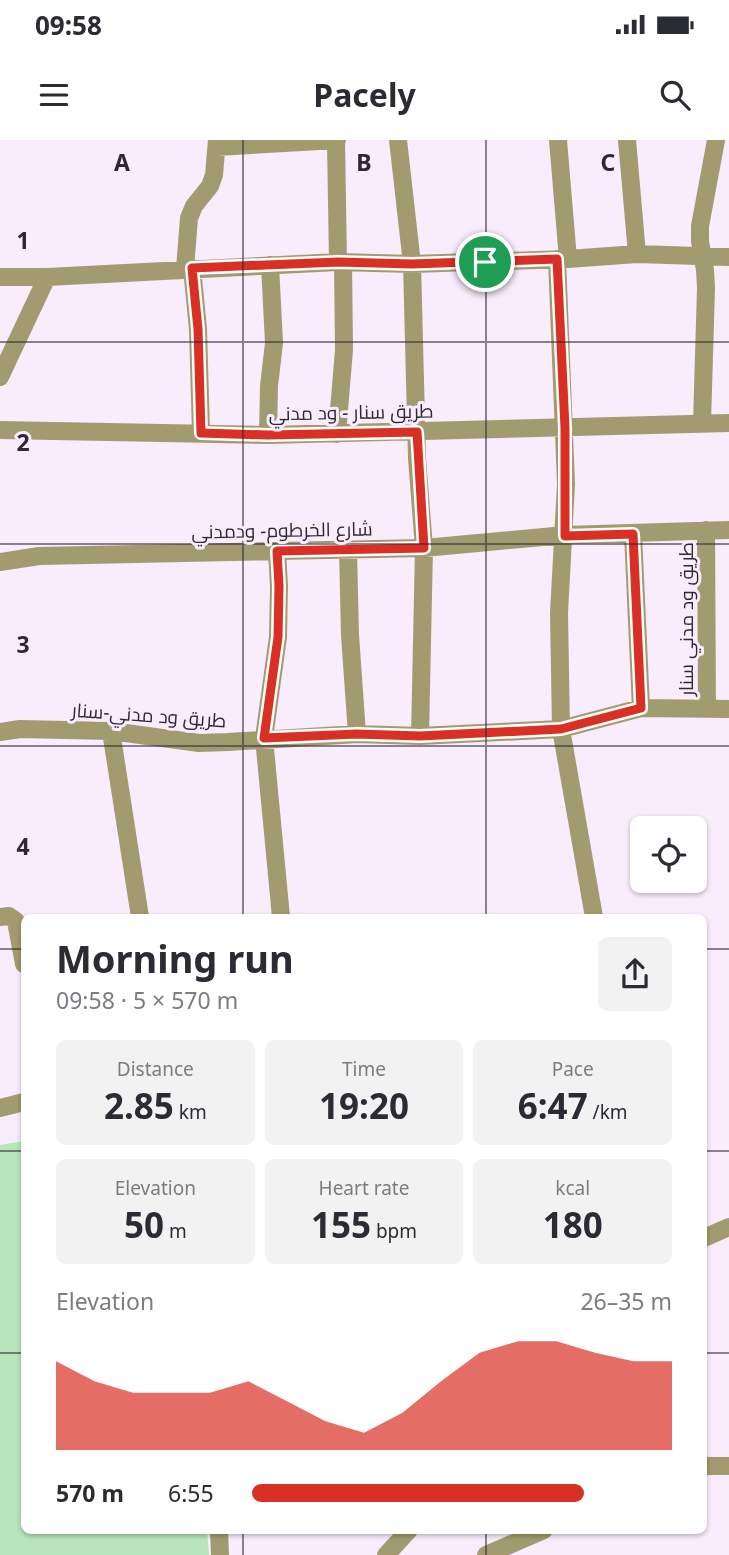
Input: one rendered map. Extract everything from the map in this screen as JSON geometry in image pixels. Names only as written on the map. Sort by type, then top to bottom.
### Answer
[{"type":"street","points":[[201,433],[198,329],[189,269],[190,218],[194,206],[210,186],[214,175],[217,144],[336,140],[344,350],[337,434]]},
{"type":"street","points":[[398,140],[412,264],[424,548],[420,736]]},
{"type":"street","points":[[558,140],[563,259],[565,428],[565,536],[561,554],[559,613],[561,729],[593,914]]},
{"type":"street","points":[[626,140],[638,254]]},
{"type":"street","points":[[702,423],[706,288],[700,226],[716,140]]},
{"type":"street","points":[[0,277],[341,262],[412,264],[638,254],[729,257]]},
{"type":"street","points":[[268,435],[269,386],[274,343],[270,265]]},
{"type":"street","points":[[0,377],[47,277]]},
{"type":"street","name":"طريق سنار - ود مدني","points":[[0,430],[268,435],[729,423]]},
{"type":"street","name":"طريق ود مدني سنار","points":[[706,530],[707,708]]},
{"type":"street","name":"شارع الخرطوم- ودمدني","points":[[0,562],[38,556],[424,548],[565,536],[729,530]]},
{"type":"street","points":[[633,534],[641,708]]},
{"type":"street","points":[[348,550],[350,635],[357,734]]},
{"type":"street","points":[[277,551],[278,637],[264,738],[281,914]]},
{"type":"street","name":"طريق ود مدني-سنار","points":[[0,732],[20,729],[111,731],[199,743],[357,734],[420,736],[561,729],[641,708],[729,709]]},
{"type":"street","points":[[111,731],[140,914]]},
{"type":"street","points":[[0,917],[9,916],[16,920],[21,942]]},
{"type":"street","points":[[0,1108],[21,1103]]},
{"type":"street","points":[[707,1237],[729,1227]]},
{"type":"street","points":[[707,1466],[729,1466]]},
{"type":"street","points":[[219,1534],[220,1555]]},
{"type":"street","points":[[386,1555],[406,1534]]},
{"type":"street","points":[[486,1555],[535,1534]]},
{"type":"green space","points":[[21,1142],[21,1534],[207,1534],[209,1555],[0,1555],[0,1145]]},
{"type":"route","points":[[557,259],[565,428],[565,536],[633,534],[641,708],[561,729],[420,736],[357,734],[264,738],[278,637],[277,551],[424,548],[417,432],[268,435],[201,433],[198,329],[192,268],[338,262],[485,262],[557,259]]}]
